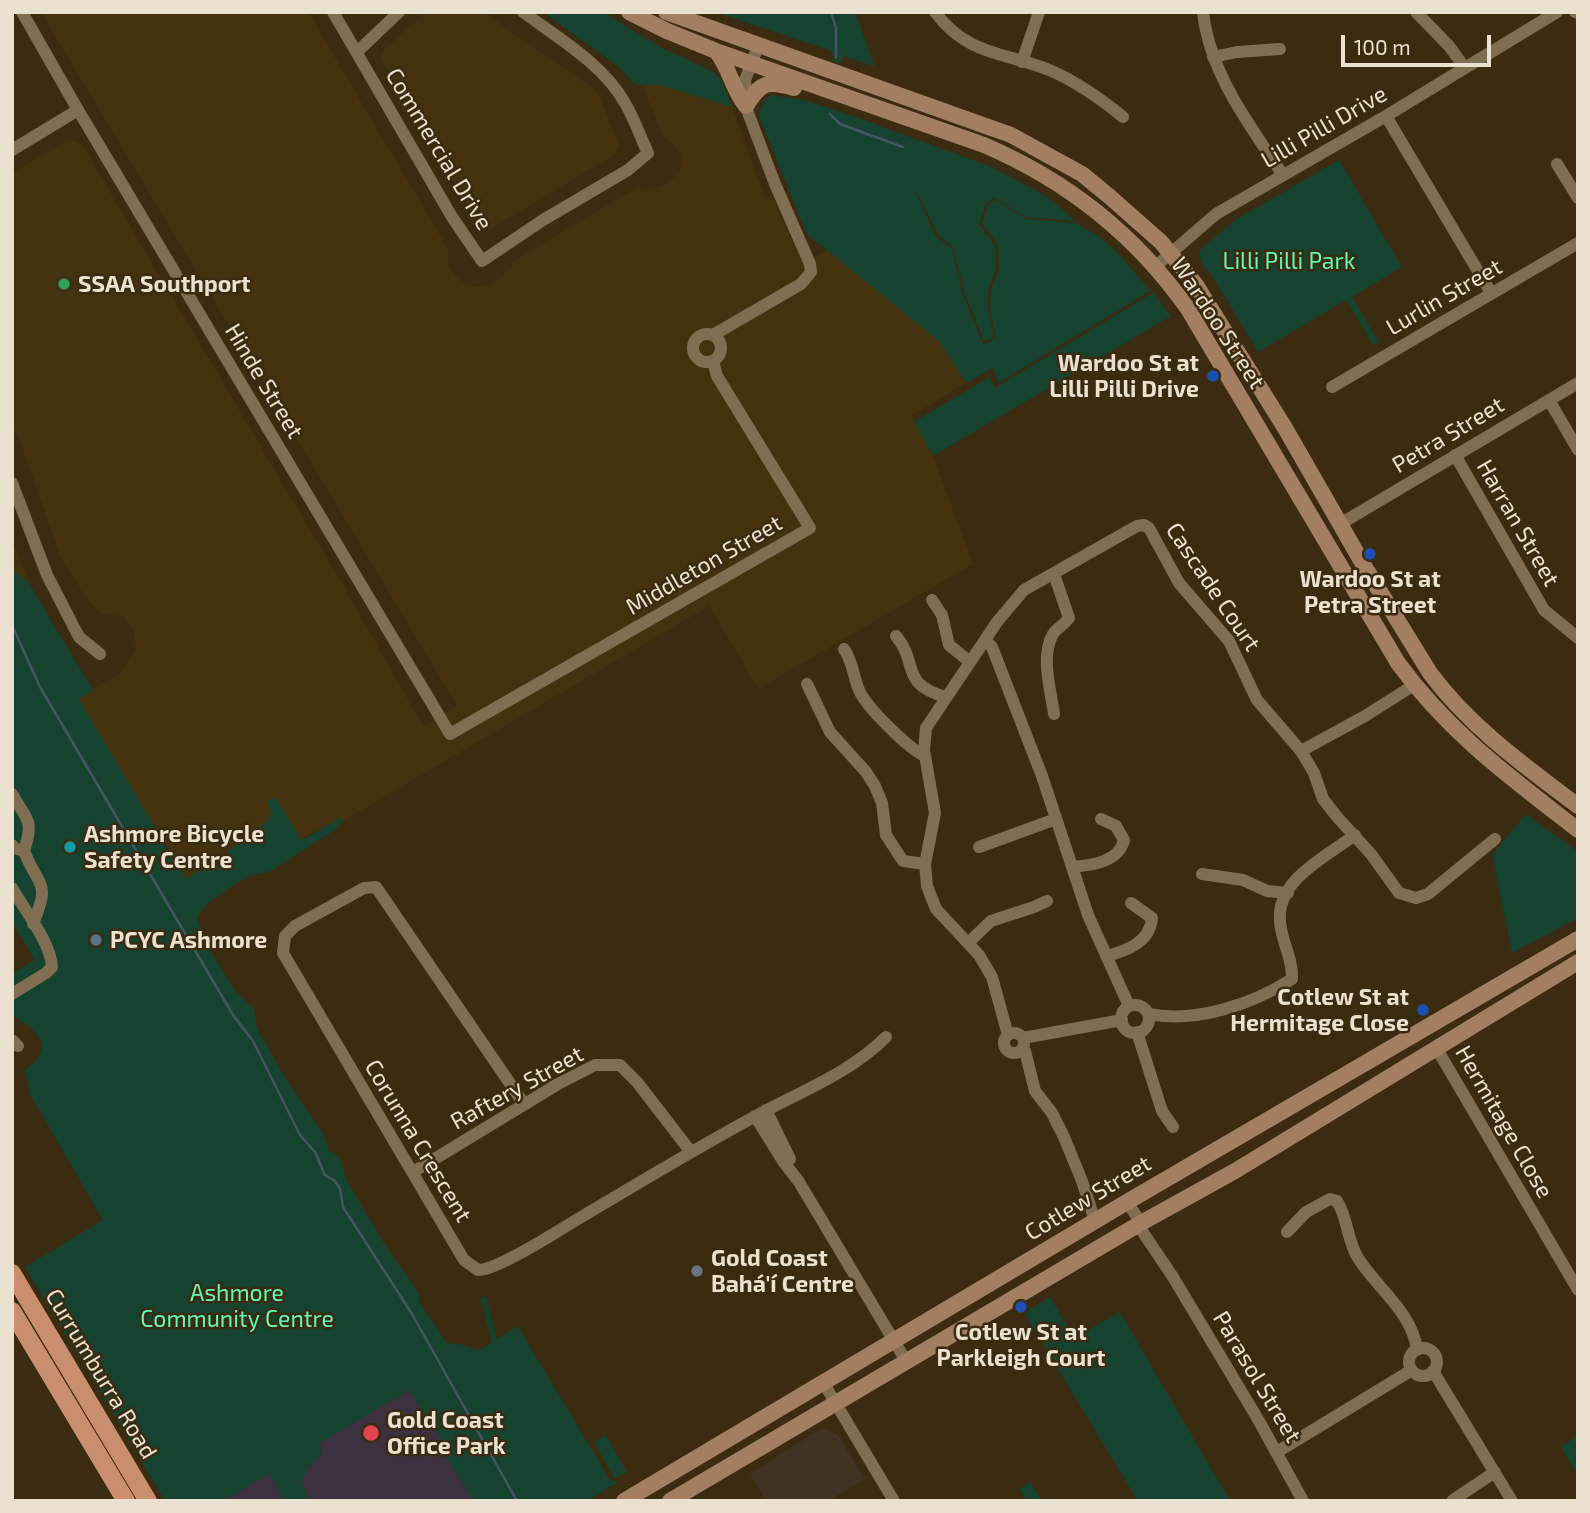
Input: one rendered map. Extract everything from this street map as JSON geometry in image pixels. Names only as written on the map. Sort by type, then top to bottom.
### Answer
[{"type":"main road","name":"Wardoo Street","points":[[629,12],[716,51],[985,145],[1021,161],[1075,194],[1107,219],[1156,266],[1188,309],[1398,663],[1414,685],[1475,749],[1578,830]]},
{"type":"main road","name":"Wardoo Street","points":[[666,12],[1011,135],[1082,174],[1161,242],[1196,285],[1414,650],[1443,690],[1500,746],[1578,806]]},
{"type":"main road","points":[[716,51],[726,65],[735,93],[746,106],[758,88],[764,84],[778,83],[803,90],[817,87]]},
{"type":"main road","name":"Cotlew Street","points":[[624,1501],[1095,1221],[1578,939]]},
{"type":"main road","points":[[670,1501],[1141,1223],[1235,1171],[1578,962]]},
{"type":"main road","name":"Currumburra Road","points":[[12,1273],[148,1501]]},
{"type":"main road","name":"Currumburra Road","points":[[12,1311],[126,1501]]},
{"type":"street","name":"Hinde Street","points":[[22,12],[450,734]]},
{"type":"street","name":"Commercial Drive","points":[[333,12],[452,217],[482,261],[543,220],[628,170],[648,153],[625,102],[607,78],[570,46],[523,12]]},
{"type":"street","points":[[357,52],[399,12]]},
{"type":"street","points":[[935,12],[948,29],[987,52],[1052,71],[1092,92],[1123,117]]},
{"type":"street","points":[[1022,62],[1039,12]]},
{"type":"street","points":[[1203,12],[1205,33],[1229,90],[1283,175]]},
{"type":"street","points":[[1416,12],[1449,46],[1465,68]]},
{"type":"street","name":"Lilli Pilli Drive","points":[[1156,266],[1216,214],[1386,116],[1557,12]]},
{"type":"street","points":[[713,335],[719,340],[719,355],[713,361],[700,360],[694,354],[693,347],[700,335],[713,335],[801,285],[811,272],[746,106],[745,80],[758,46]]},
{"type":"street","points":[[1213,57],[1237,52],[1280,49]]},
{"type":"street","points":[[12,150],[78,110]]},
{"type":"street","points":[[1386,116],[1491,293]]},
{"type":"street","points":[[1558,164],[1578,198]]},
{"type":"street","name":"Lurlin Street","points":[[1332,387],[1578,243]]},
{"type":"street","name":"Middleton Street","points":[[450,734],[810,528],[717,376],[713,361]]},
{"type":"street","name":"Petra Street","points":[[1340,524],[1578,383]]},
{"type":"street","points":[[1549,400],[1578,450]]},
{"type":"street","name":"Harran Street","points":[[1455,455],[1544,610],[1578,638]]},
{"type":"street","points":[[12,483],[47,575],[79,637],[100,654]]},
{"type":"street","name":"Cascade Court","points":[[1023,1043],[1013,1053],[1006,1050],[1004,1044],[1008,1035],[992,977],[979,955],[936,909],[927,886],[925,864],[935,813],[925,757],[926,728],[1002,615],[1024,590],[1132,528],[1141,525],[1147,527],[1179,583],[1229,641],[1257,699],[1301,751],[1314,773],[1323,799],[1371,854],[1395,890],[1403,896],[1413,898],[1428,894],[1495,839]]},
{"type":"street","points":[[1054,574],[1069,618],[1054,633],[1049,644],[1047,663],[1054,714]]},
{"type":"street","points":[[932,600],[942,615],[949,645],[970,662]]},
{"type":"street","points":[[896,636],[903,644],[909,667],[919,685],[946,696]]},
{"type":"street","points":[[985,640],[992,647],[1042,776],[1088,915],[1129,1006]]},
{"type":"street","points":[[844,649],[850,658],[859,690],[872,711],[910,747],[925,757]]},
{"type":"street","points":[[807,684],[830,732],[875,786],[882,803],[886,835],[894,849],[903,861],[925,864]]},
{"type":"street","points":[[1301,751],[1414,685]]},
{"type":"street","points":[[12,794],[30,824],[31,832],[16,848],[41,881],[43,891],[33,924]]},
{"type":"street","points":[[979,847],[1056,819]]},
{"type":"street","points":[[1073,867],[1105,860],[1115,856],[1122,848],[1124,840],[1116,826],[1101,820]]},
{"type":"street","points":[[1148,1014],[1146,1028],[1137,1032],[1128,1030],[1122,1020],[1124,1011],[1129,1006],[1140,1006],[1148,1014],[1183,1018],[1250,1002],[1292,979],[1293,965],[1279,921],[1282,903],[1300,874],[1355,835]]},
{"type":"street","points":[[1202,874],[1243,880],[1267,891],[1288,893]]},
{"type":"street","name":"Corunna Crescent","points":[[524,1104],[379,890],[367,886],[295,926],[285,936],[283,953],[464,1260],[471,1267],[482,1270],[561,1230],[691,1152],[806,1091],[863,1058],[886,1037]]},
{"type":"street","points":[[12,888],[51,958],[52,967],[12,994]]},
{"type":"street","points":[[968,943],[991,921],[1047,901]]},
{"type":"street","points":[[1106,956],[1129,949],[1140,942],[1151,925],[1152,918],[1131,903]]},
{"type":"street","points":[[1095,1221],[1064,1138],[1052,1113],[1035,1091],[1023,1043],[1122,1020]]},
{"type":"street","points":[[1137,1032],[1162,1111],[1173,1127]]},
{"type":"street","name":"Hermitage Close","points":[[1437,1049],[1578,1290]]},
{"type":"street","name":"Raftery Street","points":[[413,1172],[558,1084],[595,1065],[620,1065],[637,1082],[691,1152]]},
{"type":"street","points":[[761,1113],[906,1361]]},
{"type":"street","points":[[1287,1232],[1306,1212],[1330,1199],[1337,1201],[1344,1212],[1356,1256],[1416,1335],[1417,1350]]},
{"type":"street","name":"Parasol Street","points":[[1128,1202],[1141,1223],[1150,1227],[1166,1254],[1173,1277],[1277,1452],[1303,1501]]},
{"type":"street","points":[[1423,1348],[1431,1352],[1436,1362],[1433,1371],[1425,1376],[1412,1370],[1409,1359],[1417,1350],[1423,1348]]},
{"type":"street","points":[[1277,1452],[1412,1370]]},
{"type":"street","points":[[1433,1371],[1512,1501]]},
{"type":"street","points":[[823,1382],[894,1501]]},
{"type":"street","points":[[1453,1500],[1495,1472]]},
{"type":"shaded area","points":[[41,12],[308,12],[448,249],[448,262],[454,275],[464,283],[479,287],[496,282],[513,265],[512,262],[636,188],[654,189],[669,183],[680,170],[681,156],[674,144],[663,136],[642,85],[660,85],[732,107],[765,199],[772,196],[803,265],[828,250],[939,341],[966,383],[911,416],[933,456],[973,564],[758,689],[709,606],[343,821],[341,818],[301,839],[288,819],[186,879],[78,698],[120,673],[135,651],[134,632],[124,617],[99,612],[86,598],[61,558],[19,438],[12,426],[12,173],[66,141],[74,140],[82,145],[344,587],[423,726],[457,706]]},
{"type":"shaded area","points":[[427,12],[483,12],[597,91],[619,146],[615,154],[489,230],[480,227],[381,56],[384,50]]},
{"type":"shaded area","points":[[12,539],[29,583],[12,569]]},
{"type":"shaded area","points":[[428,1378],[500,1501],[223,1501]]},
{"type":"shaded area","points":[[822,1428],[838,1435],[865,1479],[828,1501],[766,1501],[750,1474]]},
{"type":"green space","points":[[543,12],[603,12],[660,47],[714,72],[721,80],[732,107],[660,85],[636,85],[619,67]]},
{"type":"green space","points":[[715,12],[855,12],[875,67],[844,56],[840,63],[834,62],[832,51]]},
{"type":"green space","points":[[771,95],[803,100],[850,115],[989,166],[1046,196],[1075,221],[1026,217],[994,198],[986,204],[979,224],[995,245],[996,268],[988,291],[994,338],[984,341],[965,294],[953,247],[938,235],[919,196],[908,185],[918,197],[936,237],[952,249],[963,295],[983,344],[996,339],[990,306],[991,290],[999,269],[998,244],[982,223],[988,205],[995,200],[1027,219],[1076,223],[1101,238],[1117,252],[1150,291],[998,383],[993,368],[966,383],[939,341],[807,234],[759,116],[764,101]]},
{"type":"green space","name":"Lilli Pilli Park","points":[[1339,160],[1402,267],[1352,297],[1379,342],[1373,345],[1346,300],[1258,352],[1213,277],[1201,263],[1199,251],[1234,221]]},
{"type":"green space","points":[[1153,293],[1171,316],[933,456],[914,422],[990,377],[995,388]]},
{"type":"green space","name":"Ashmore Community Centre","points":[[12,569],[29,583],[93,690],[79,699],[186,879],[214,862],[270,819],[271,810],[267,801],[275,797],[301,839],[341,817],[343,821],[332,832],[271,871],[249,876],[206,905],[197,917],[211,952],[237,994],[254,1008],[257,1029],[291,1087],[323,1133],[329,1151],[340,1158],[347,1181],[383,1242],[418,1292],[420,1303],[447,1343],[465,1345],[477,1351],[492,1342],[480,1298],[486,1296],[497,1339],[518,1326],[610,1480],[618,1482],[587,1501],[474,1501],[440,1448],[444,1443],[409,1390],[320,1443],[322,1454],[307,1470],[302,1481],[310,1501],[285,1501],[269,1474],[223,1501],[165,1501],[25,1267],[103,1220],[30,1094],[25,1070],[35,1062],[42,1047],[29,1026],[12,1015],[12,974],[35,960],[12,922]]},
{"type":"green space","points":[[1526,814],[1578,852],[1578,918],[1512,953],[1492,855]]},
{"type":"green space","points":[[1050,1297],[1074,1338],[1120,1312],[1230,1501],[1138,1501],[1024,1313]]},
{"type":"green space","points":[[606,1435],[627,1472],[615,1479],[594,1442]]},
{"type":"green space","points":[[1578,1436],[1578,1477],[1561,1446]]},
{"type":"green space","points":[[1030,1482],[1042,1501],[1027,1501],[1019,1489]]},
{"type":"waterway","points":[[831,12],[836,28],[836,57]]},
{"type":"waterway","points":[[830,114],[840,124],[903,147]]},
{"type":"waterway","points":[[12,625],[40,687],[233,1015],[253,1041],[300,1135],[315,1152],[325,1175],[335,1181],[340,1189],[343,1207],[412,1314],[517,1501]]},
{"type":"place","name":"SSAA Southport","points":[[64,284]]},
{"type":"place","name":"Wardoo St at Lilli Pilli Drive","points":[[1213,376]]},
{"type":"place","name":"Wardoo St at Petra Street","points":[[1370,554]]},
{"type":"place","name":"Ashmore Bicycle Safety Centre","points":[[70,847]]},
{"type":"place","name":"PCYC Ashmore","points":[[96,940]]},
{"type":"place","name":"Cotlew St at Hermitage Close","points":[[1423,1010]]},
{"type":"place","name":"Gold Coast Bahá'í Centre","points":[[697,1271]]},
{"type":"place","name":"Cotlew St at Parkleigh Court","points":[[1021,1307]]},
{"type":"place","name":"Gold Coast Office Park","points":[[371,1433]]}]
